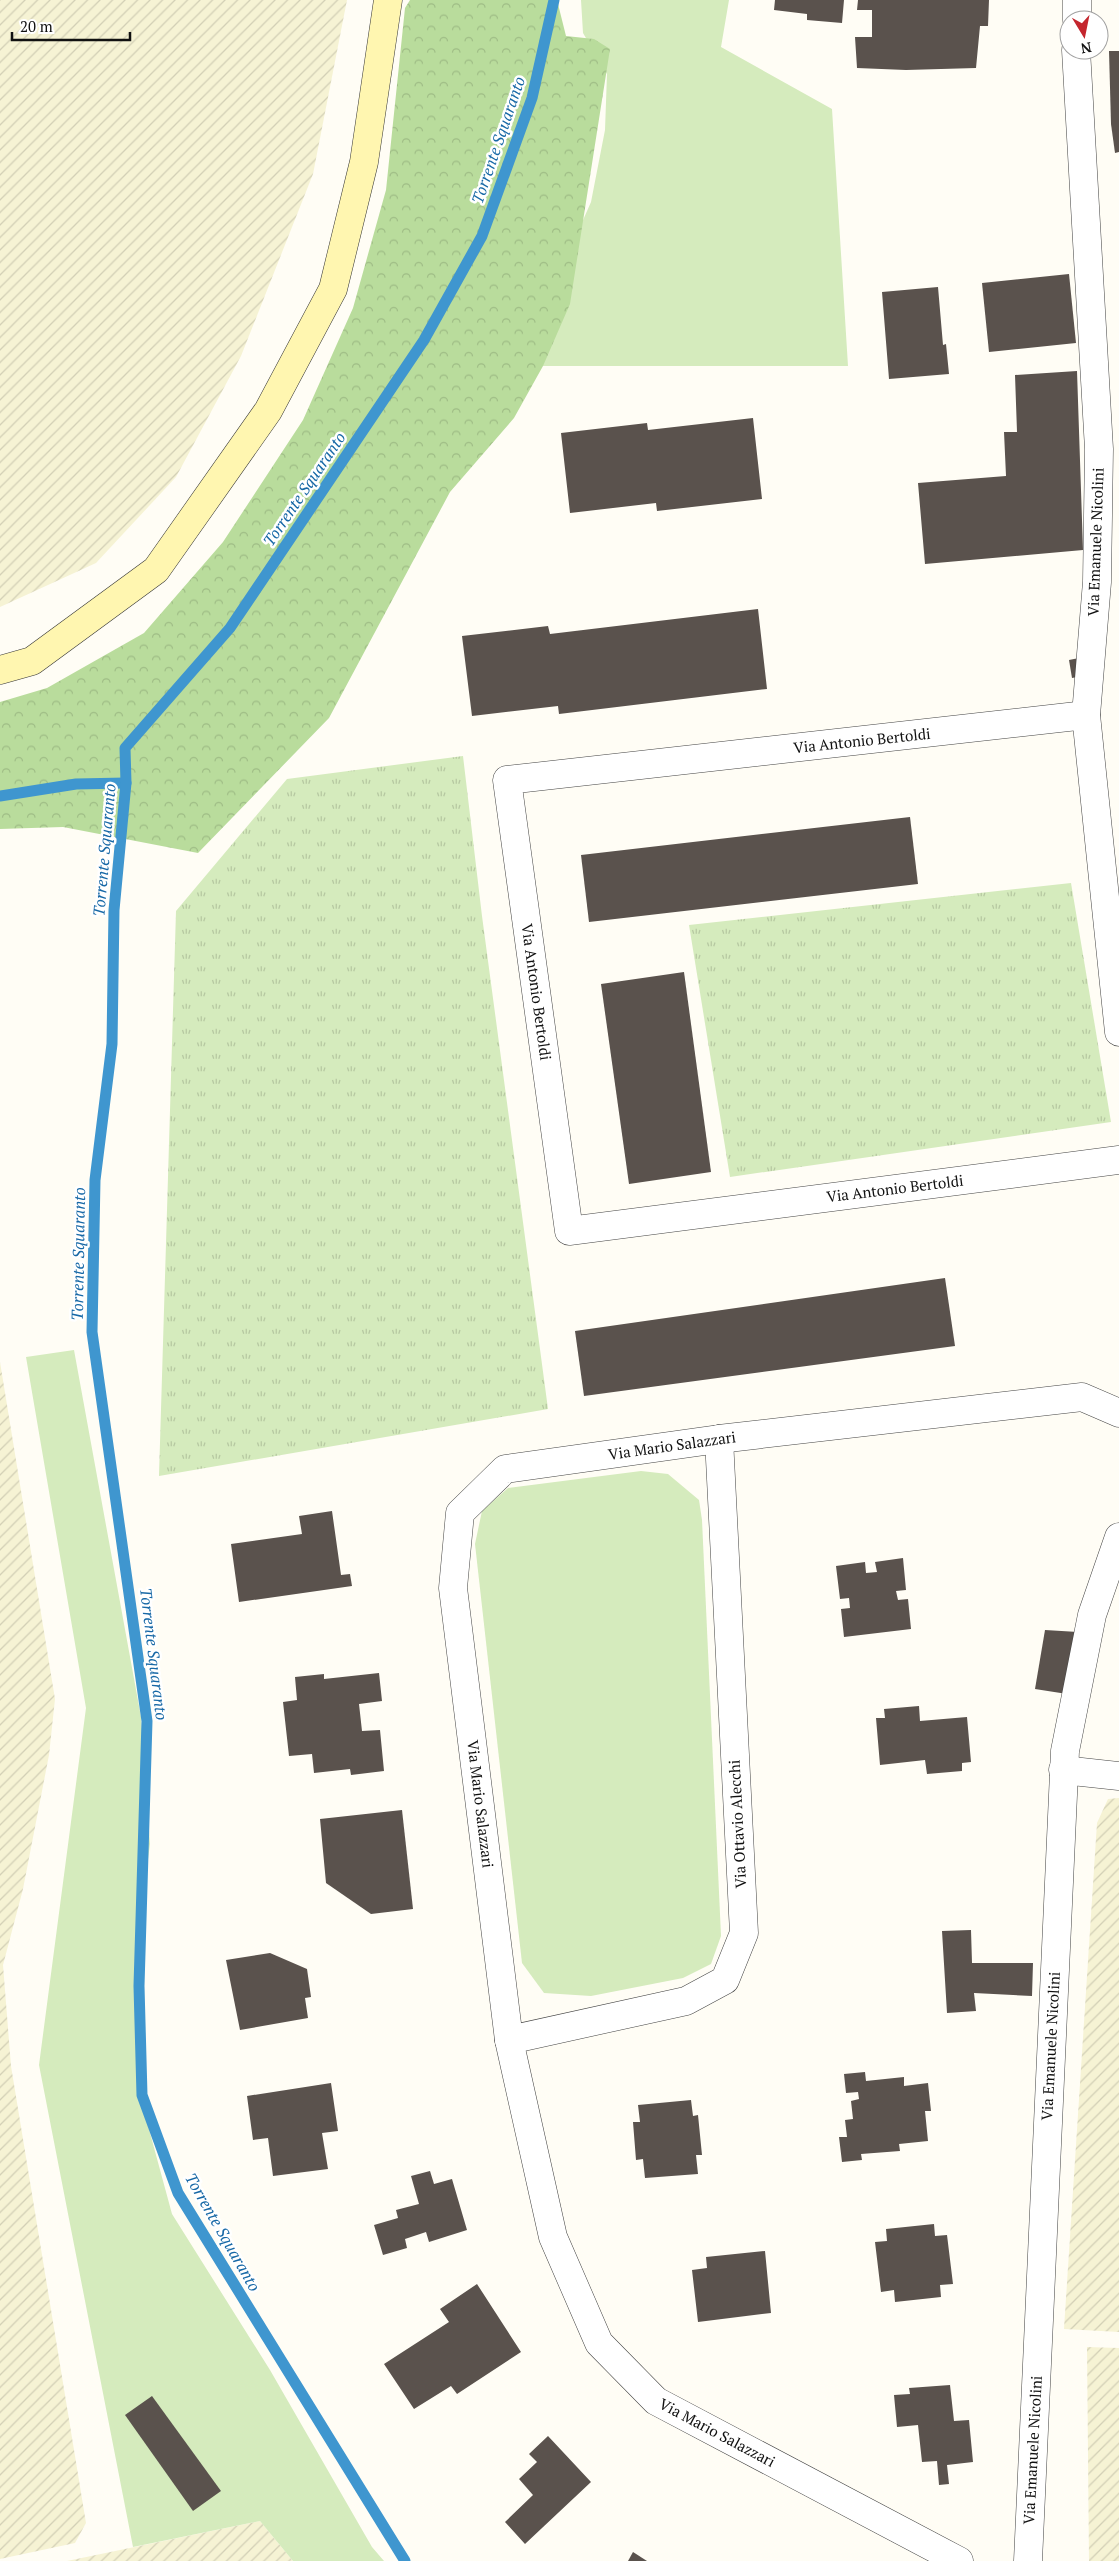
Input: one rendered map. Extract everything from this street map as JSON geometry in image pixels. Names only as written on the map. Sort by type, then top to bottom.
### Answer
[{"type":"street","points":[[0,670],[32,661],[156,570],[268,411],[333,289],[364,162],[391,5]]},
{"type":"street","name":"Via Emanuele Nicolini","points":[[1077,60],[1099,449],[1097,582],[1086,716],[1119,1032]]},
{"type":"street","name":"Via Antonio Bertoldi","points":[[1086,716],[507,780],[569,1231],[1119,1160]]},
{"type":"street","name":"Via Mario Salazzari","points":[[959,2561],[656,2401],[599,2343],[553,2237],[509,2040],[453,1588],[460,1513],[505,1469],[719,1439],[1082,1397],[1119,1413]]},
{"type":"street","name":"Via Ottavio Alecchi","points":[[509,2040],[686,2001],[725,1980],[744,1933],[719,1439]]},
{"type":"street","name":"Via Emanuele Nicolini","points":[[1028,2561],[1063,1770],[1092,1615],[1119,1537]]},
{"type":"street","points":[[1063,1770],[1119,1776]]},
{"type":"shaded area","points":[[0,0],[347,0],[313,174],[241,356],[176,477],[96,563],[0,607]]},
{"type":"shaded area","points":[[0,1362],[55,1699],[49,1755],[23,1889],[3,1965],[11,2066],[86,2523],[75,2543],[0,2559]]},
{"type":"shaded area","points":[[1119,1798],[1119,2332],[1064,2329],[1097,1823],[1108,1799]]},
{"type":"shaded area","points":[[1087,2347],[1119,2348],[1119,2561],[1089,2561]]},
{"type":"shaded area","points":[[260,2521],[293,2561],[67,2561]]},
{"type":"green space","points":[[410,0],[557,0],[566,36],[594,39],[610,49],[570,304],[543,366],[514,418],[450,492],[329,718],[198,853],[63,827],[0,829],[0,702],[47,688],[144,633],[223,542],[303,420],[353,308],[386,190],[405,8]]},
{"type":"green space","points":[[581,0],[729,0],[721,47],[832,109],[848,366],[491,366],[542,313],[591,202],[605,130],[607,74],[583,33]]},
{"type":"green space","points":[[463,756],[482,916],[548,1409],[159,1476],[176,911],[287,779]]},
{"type":"green space","points":[[1071,883],[1111,1122],[730,1177],[689,925]]},
{"type":"green space","points":[[74,1350],[141,1717],[150,1844],[137,1942],[140,2096],[172,2214],[270,2370],[372,2547],[384,2561],[293,2561],[260,2521],[133,2547],[39,2065],[86,1708],[26,1357]]},
{"type":"green space","points":[[641,1471],[668,1474],[699,1500],[702,1520],[721,1936],[711,1964],[683,1978],[591,1996],[544,1993],[522,1963],[475,1544],[482,1511],[508,1488]]},
{"type":"building","points":[[775,0],[844,0],[842,23],[807,20],[807,14],[774,10]]},
{"type":"building","points":[[858,0],[989,0],[988,26],[980,26],[976,68],[906,70],[857,68],[855,37],[872,37],[872,10],[857,10]]},
{"type":"building","points":[[1109,51],[1119,51],[1119,152],[1115,153],[1111,124]]},
{"type":"building","points":[[1069,274],[1076,343],[989,352],[982,283]]},
{"type":"building","points":[[938,287],[943,345],[946,344],[949,374],[889,379],[882,292]]},
{"type":"building","points":[[1077,371],[1083,550],[925,564],[918,483],[1006,476],[1004,432],[1017,432],[1015,375]]},
{"type":"building","points":[[753,418],[762,499],[657,511],[656,503],[570,513],[561,433],[647,423],[648,430]]},
{"type":"building","points":[[758,609],[767,689],[559,714],[558,706],[472,716],[462,636],[548,626],[550,634]]},
{"type":"building","points":[[1089,656],[1093,674],[1072,678],[1069,660]]},
{"type":"building","points":[[910,817],[918,884],[589,922],[581,855]]},
{"type":"building","points":[[684,972],[711,1172],[629,1184],[601,984]]},
{"type":"building","points":[[945,1278],[955,1346],[584,1396],[575,1331]]},
{"type":"building","points":[[332,1511],[341,1575],[350,1574],[352,1586],[239,1602],[231,1544],[302,1534],[299,1516]]},
{"type":"building","points":[[903,1558],[906,1590],[896,1591],[898,1600],[908,1599],[911,1629],[844,1637],[841,1609],[850,1608],[849,1598],[840,1599],[836,1566],[865,1562],[866,1573],[877,1572],[875,1562]]},
{"type":"building","points":[[1045,1630],[1078,1632],[1067,1694],[1035,1689]]},
{"type":"building","points":[[379,1673],[382,1701],[359,1704],[362,1731],[380,1730],[384,1771],[351,1775],[350,1769],[314,1773],[312,1754],[289,1756],[283,1702],[297,1700],[295,1677],[324,1674],[324,1679]]},
{"type":"building","points":[[919,1706],[920,1721],[967,1717],[971,1762],[962,1763],[962,1771],[927,1774],[925,1760],[880,1765],[876,1718],[885,1718],[884,1709]]},
{"type":"building","points":[[402,1810],[413,1909],[371,1914],[326,1883],[320,1819]]},
{"type":"building","points":[[971,1930],[972,1963],[1033,1963],[1032,1996],[974,1993],[976,2011],[947,2013],[942,1931]]},
{"type":"building","points":[[270,1953],[307,1969],[311,1997],[305,1998],[308,2018],[240,2030],[226,1960]]},
{"type":"building","points":[[865,2072],[866,2081],[904,2077],[904,2086],[928,2083],[931,2111],[925,2111],[928,2141],[899,2144],[900,2151],[861,2154],[862,2160],[842,2162],[839,2137],[847,2137],[845,2120],[853,2119],[851,2101],[859,2099],[858,2092],[846,2093],[844,2074]]},
{"type":"building","points":[[331,2083],[338,2131],[322,2133],[328,2169],[273,2176],[268,2138],[253,2140],[247,2096]]},
{"type":"building","points":[[691,2100],[693,2116],[698,2115],[702,2155],[696,2155],[698,2174],[645,2178],[643,2159],[636,2160],[633,2122],[640,2122],[638,2105]]},
{"type":"building","points":[[430,2171],[434,2184],[452,2179],[467,2230],[429,2242],[426,2232],[405,2239],[407,2248],[383,2255],[374,2225],[398,2218],[396,2210],[419,2204],[411,2176]]},
{"type":"building","points":[[934,2224],[935,2236],[947,2235],[953,2284],[940,2285],[941,2297],[895,2302],[894,2290],[881,2292],[875,2242],[887,2241],[886,2229]]},
{"type":"building","points":[[765,2251],[771,2313],[698,2322],[692,2270],[707,2268],[706,2257]]},
{"type":"building","points":[[477,2284],[521,2352],[457,2394],[451,2386],[414,2409],[384,2364],[449,2322],[440,2309]]},
{"type":"building","points":[[950,2385],[954,2421],[969,2420],[973,2462],[947,2465],[949,2484],[939,2485],[937,2461],[922,2462],[918,2425],[897,2427],[894,2395],[910,2394],[909,2388]]},
{"type":"building","points":[[152,2396],[221,2491],[193,2511],[125,2415]]},
{"type":"building","points":[[548,2436],[591,2482],[525,2544],[505,2522],[533,2495],[519,2479],[537,2462],[529,2454]]},
{"type":"building","points":[[633,2552],[647,2561],[628,2561]]},
{"type":"waterway","name":"Torrente Squaranto","points":[[405,2561],[178,2193],[142,2095],[139,1986],[147,1721],[92,1332],[95,1180],[112,1044],[114,910],[126,783],[125,748],[230,628],[424,340],[482,236],[532,98],[554,0]]},
{"type":"waterway","points":[[0,796],[76,784],[126,783]]}]
